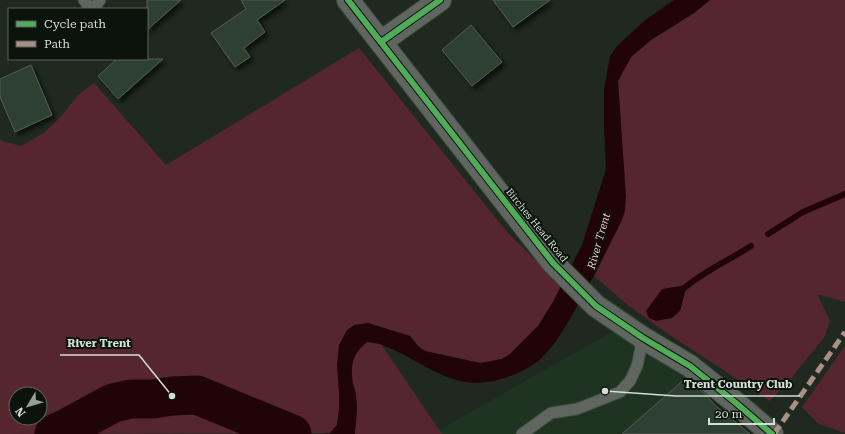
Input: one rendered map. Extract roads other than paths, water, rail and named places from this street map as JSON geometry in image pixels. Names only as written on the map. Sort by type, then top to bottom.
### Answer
[{"type":"street","name":"Birches Head Road","points":[[348,0],[553,263],[596,306],[643,338],[690,366],[772,434]]},
{"type":"street","points":[[381,42],[440,0]]},
{"type":"lane","points":[[84,0],[91,8]]},
{"type":"lane","points":[[93,8],[100,0]]},
{"type":"lane","points":[[522,434],[552,413],[577,409],[620,392],[630,381],[637,366],[643,338]]},
{"type":"water","points":[[674,0],[710,0],[694,13],[651,40],[631,57],[618,81],[626,196],[625,212],[587,289],[555,343],[543,357],[523,371],[491,382],[474,383],[449,378],[394,350],[379,344],[367,342],[358,351],[352,366],[352,378],[356,393],[357,405],[355,434],[322,434],[330,433],[337,425],[339,410],[337,365],[339,345],[347,330],[354,325],[368,323],[410,336],[419,347],[425,351],[480,363],[502,359],[510,354],[538,326],[553,302],[582,245],[606,169],[604,90],[610,56],[617,46],[644,21]]},
{"type":"water","points":[[687,285],[680,311],[672,318],[656,321],[649,318],[646,311],[662,289]]},
{"type":"waterway","points":[[768,234],[803,212],[845,194]]},
{"type":"waterway","points":[[682,290],[707,272],[751,246]]},
{"type":"waterway","name":"River Trent","points":[[54,434],[113,403],[131,399],[153,399],[172,396],[197,395],[292,434]]},
{"type":"place","name":"Trent Country Club","points":[[605,391]]},
{"type":"place","name":"River Trent","points":[[172,396]]}]
